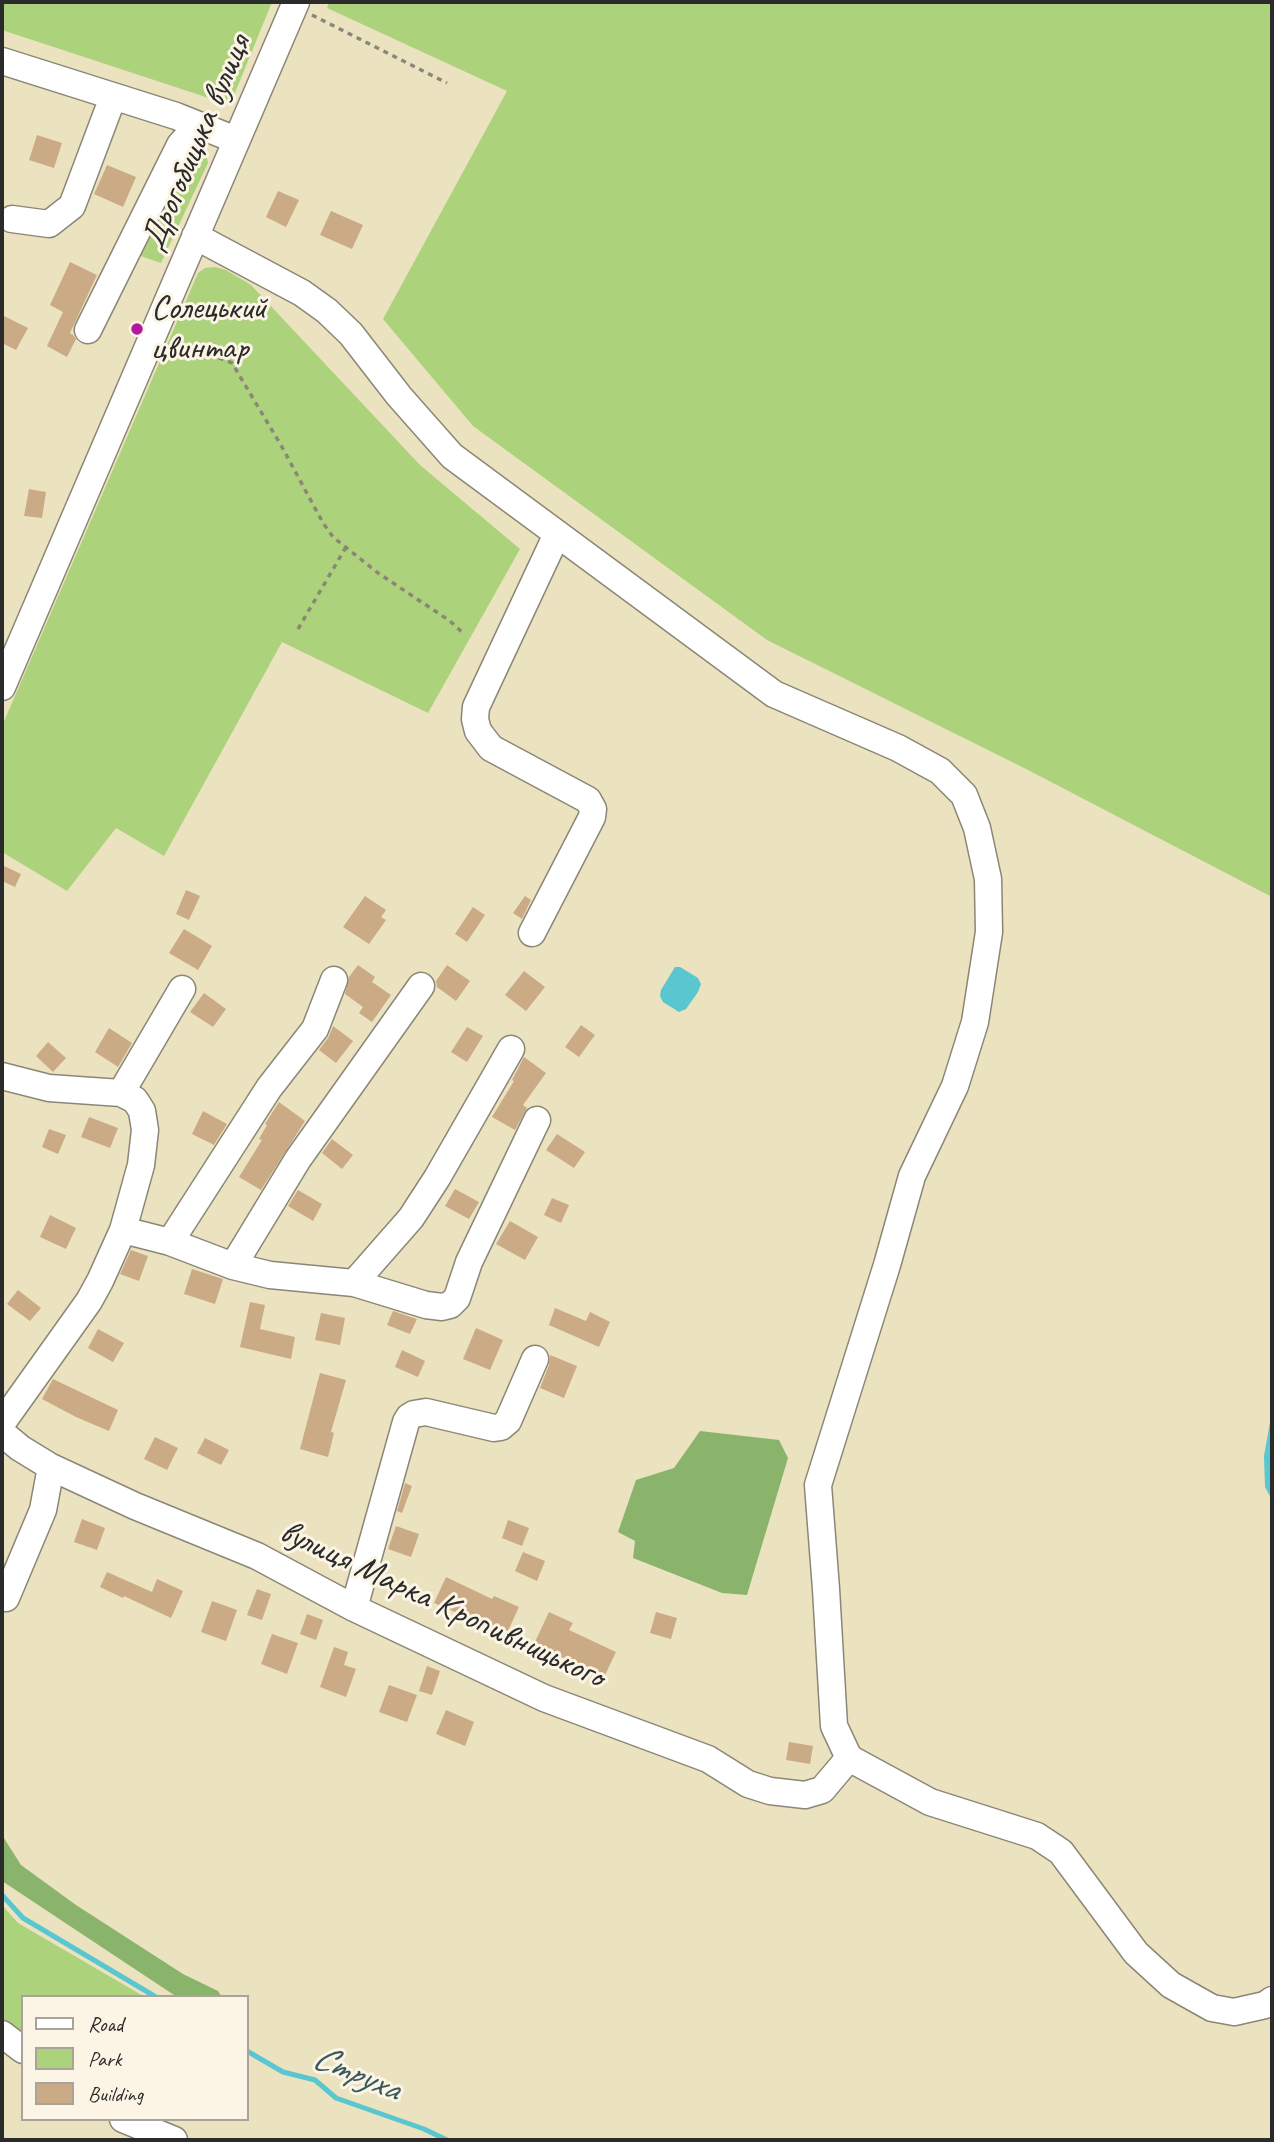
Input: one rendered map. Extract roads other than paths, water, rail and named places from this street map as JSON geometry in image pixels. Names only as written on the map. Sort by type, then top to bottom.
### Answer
[{"type":"street","name":"Дрогобицька вулиця","points":[[2,687],[294,7]]},
{"type":"street","points":[[2,61],[236,140]]},
{"type":"street","points":[[12,219],[49,224],[72,206],[113,97]]},
{"type":"street","points":[[88,330],[180,145],[198,125]]},
{"type":"street","points":[[195,236],[302,293],[327,311],[351,334],[452,456],[774,694],[898,748],[940,771],[964,795],[977,828],[988,879],[989,932],[975,1022],[955,1086],[912,1176],[818,1485],[834,1726],[849,1758],[930,1802],[1037,1836],[1061,1852],[1136,1953],[1171,1985],[1212,2008],[1234,2012],[1265,2005],[1272,2000]]},
{"type":"street","points":[[531,933],[592,817],[593,808],[588,800],[491,748],[478,731],[475,719],[476,707],[557,534]]},
{"type":"street","points":[[170,1242],[269,1088],[315,1029],[334,980]]},
{"type":"street","points":[[233,1266],[298,1158],[421,986]]},
{"type":"street","points":[[121,1093],[182,989]]},
{"type":"street","points":[[354,1283],[411,1217],[437,1178],[511,1049]]},
{"type":"street","points":[[2,1076],[50,1088],[121,1093],[135,1101],[142,1111],[145,1130],[141,1165],[123,1230],[89,1301],[2,1423]]},
{"type":"street","points":[[123,1230],[170,1242],[233,1266],[270,1275],[354,1283],[426,1304],[442,1307],[450,1305],[457,1298],[469,1262],[537,1120]]},
{"type":"street","points":[[354,1608],[409,1417],[426,1412],[494,1428],[501,1427],[508,1421],[535,1359]]},
{"type":"street","name":"вулиця Марка Кропивницького","points":[[2,1433],[20,1448],[51,1466],[135,1506],[257,1556],[354,1608],[544,1698],[708,1759],[748,1784],[769,1791],[804,1795],[822,1790],[849,1758]]},
{"type":"street","points":[[6,1598],[43,1510],[51,1466]]},
{"type":"street","points":[[2,2034],[21,2048]]},
{"type":"street","points":[[128,2121],[174,2140]]},
{"type":"water","points":[[675,967],[680,967],[698,978],[701,984],[686,1009],[679,1012],[663,1002],[660,996]]},
{"type":"water","points":[[1272,1411],[1272,1500],[1265,1487],[1264,1456]]},
{"type":"waterway","name":"Струха","points":[[2,1895],[23,1918],[153,1995]]},
{"type":"waterway","name":"Струха","points":[[248,2052],[283,2072],[315,2080],[336,2098],[424,2129],[447,2140]]},
{"type":"place","name":"Солецький цвинтар","points":[[137,329]]}]
